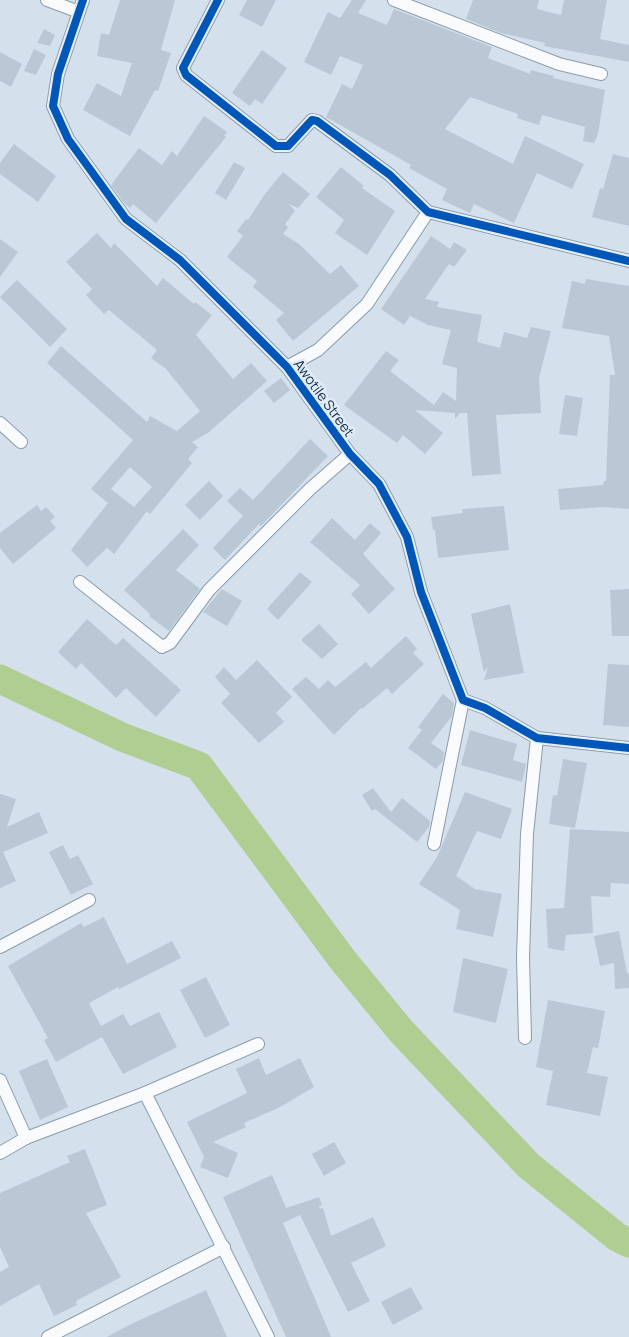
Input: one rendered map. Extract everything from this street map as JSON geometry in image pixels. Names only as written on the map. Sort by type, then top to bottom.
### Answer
[{"type":"street","points":[[47,0],[81,6]]},
{"type":"street","points":[[218,0],[188,58],[184,68],[186,75],[276,146],[288,146],[312,120],[316,121],[390,175],[428,212],[629,261]]},
{"type":"street","points":[[394,0],[559,64],[601,74]]},
{"type":"street","name":"Awotile Street","points":[[81,6],[58,74],[52,106],[68,139],[126,219],[180,260],[287,367],[350,454],[379,484],[407,537],[421,592],[463,700]]},
{"type":"street","points":[[287,367],[318,350],[367,304],[428,212]]},
{"type":"street","points":[[0,423],[21,442]]},
{"type":"street","points":[[80,582],[162,647],[170,643],[209,590],[310,489],[350,454]]},
{"type":"street","points":[[434,844],[463,700],[485,708],[537,738],[629,748]]},
{"type":"street","points":[[524,1038],[523,957],[527,834],[537,738]]},
{"type":"street","points":[[0,947],[89,900]]},
{"type":"street","points":[[0,1153],[26,1138],[145,1093],[258,1044]]},
{"type":"street","points":[[0,1080],[26,1138]]},
{"type":"street","points":[[145,1093],[268,1337]]},
{"type":"street","points":[[48,1337],[224,1247]]},
{"type":"building","points":[[120,0],[175,0],[161,50],[171,53],[158,91],[155,90],[130,136],[83,110],[97,83],[121,96],[132,63],[97,56],[101,33],[109,35]]},
{"type":"building","points":[[247,0],[276,0],[262,27],[239,15]]},
{"type":"building","points":[[352,0],[366,0],[358,13],[387,25],[394,9],[492,47],[488,58],[530,74],[531,70],[554,76],[553,78],[605,90],[598,134],[594,143],[583,141],[585,127],[542,115],[539,125],[517,118],[518,114],[470,97],[445,129],[513,164],[525,136],[584,164],[572,189],[537,173],[514,223],[474,204],[470,213],[442,200],[447,189],[409,168],[411,165],[326,117],[342,84],[352,89],[363,65],[340,56],[331,75],[304,62],[328,12],[340,18]]},
{"type":"building","points":[[473,0],[539,0],[537,9],[561,15],[564,0],[607,0],[600,39],[629,45],[629,62],[544,46],[545,43],[501,33],[466,19]]},
{"type":"building","points":[[44,29],[55,35],[50,46],[37,43]]},
{"type":"building","points":[[34,49],[46,55],[36,75],[24,71]]},
{"type":"building","points":[[262,50],[287,68],[262,104],[255,99],[250,106],[232,93]]},
{"type":"building","points":[[0,52],[22,64],[11,87],[0,81]]},
{"type":"building","points":[[204,116],[227,132],[224,136],[226,137],[156,223],[133,204],[130,208],[125,204],[111,185],[139,148],[162,165],[172,151],[177,156]]},
{"type":"building","points":[[14,144],[56,176],[38,202],[0,174],[0,163]]},
{"type":"building","points":[[613,154],[629,158],[629,226],[592,217],[600,188],[603,189]]},
{"type":"building","points":[[234,162],[245,168],[226,200],[215,193]]},
{"type":"building","points":[[341,167],[364,186],[362,188],[395,211],[367,255],[335,233],[344,220],[316,197]]},
{"type":"building","points":[[283,172],[310,194],[298,208],[289,204],[295,211],[285,224],[288,227],[283,234],[299,244],[330,274],[341,265],[359,286],[293,341],[276,320],[284,313],[253,287],[257,281],[227,257],[243,236],[237,231],[246,219],[248,220],[265,194]]},
{"type":"building","points":[[97,233],[111,248],[114,243],[157,286],[163,278],[194,304],[195,302],[212,315],[196,335],[233,379],[251,363],[267,381],[208,433],[192,442],[198,447],[188,459],[192,463],[150,514],[147,511],[114,554],[107,548],[87,567],[71,550],[108,503],[91,489],[133,440],[47,363],[61,346],[147,422],[150,416],[177,431],[200,411],[166,369],[151,358],[157,350],[109,310],[104,314],[86,295],[92,289],[66,262]],"holes":[[[130,467],[152,487],[134,507],[111,489]]]},
{"type":"building","points":[[431,236],[450,249],[454,242],[467,250],[454,267],[449,264],[425,299],[439,302],[437,307],[482,315],[477,342],[500,348],[504,332],[527,338],[531,327],[551,331],[539,378],[541,413],[496,415],[501,474],[472,476],[467,413],[460,413],[455,419],[455,413],[415,410],[443,433],[425,454],[403,435],[397,443],[344,405],[386,351],[399,360],[390,371],[434,405],[443,392],[456,401],[457,368],[442,364],[451,330],[428,325],[410,316],[404,325],[381,309]]},
{"type":"building","points":[[0,239],[18,252],[0,277]]},
{"type":"building","points":[[586,279],[629,286],[629,509],[604,507],[560,510],[558,489],[603,485],[604,481],[606,481],[610,375],[615,375],[609,336],[562,328],[572,281],[585,284]]},
{"type":"building","points":[[17,280],[67,329],[50,347],[0,297]]},
{"type":"building","points":[[281,378],[290,390],[274,403],[264,391]]},
{"type":"building","points":[[565,395],[583,398],[577,436],[559,434]]},
{"type":"building","points":[[310,439],[328,456],[261,526],[259,524],[225,560],[213,548],[243,516],[227,501],[240,488],[253,500]]},
{"type":"building","points":[[209,481],[223,496],[200,520],[185,505]]},
{"type":"building","points":[[37,505],[41,511],[46,507],[55,517],[50,521],[56,528],[13,564],[0,548],[0,533]]},
{"type":"building","points":[[504,506],[509,550],[438,558],[435,530],[433,530],[431,517],[463,513],[462,509]]},
{"type":"building","points":[[332,518],[355,540],[370,523],[381,533],[363,554],[395,589],[369,614],[351,594],[360,585],[310,542]]},
{"type":"building","points":[[183,529],[199,545],[176,570],[200,589],[169,631],[149,616],[150,614],[124,590]]},
{"type":"building","points":[[300,572],[312,582],[278,620],[267,609]]},
{"type":"building","points":[[222,589],[242,601],[227,626],[203,612]]},
{"type":"building","points":[[629,589],[629,636],[612,636],[610,590]]},
{"type":"building","points":[[510,604],[524,673],[484,680],[488,667],[484,672],[471,614]]},
{"type":"building","points":[[87,619],[116,645],[123,638],[181,690],[156,717],[126,688],[116,698],[81,663],[76,669],[58,652]]},
{"type":"building","points":[[319,624],[338,644],[322,659],[301,640]]},
{"type":"building","points":[[406,636],[417,649],[413,653],[424,664],[392,694],[387,688],[361,708],[334,735],[292,689],[306,677],[319,689],[328,680],[335,687],[366,662],[371,668]]},
{"type":"building","points":[[257,660],[292,697],[276,713],[284,722],[259,743],[221,703],[230,694],[215,677],[224,667],[236,680]]},
{"type":"building","points":[[608,664],[629,665],[629,727],[603,725]]},
{"type":"building","points":[[443,694],[454,703],[452,716],[431,743],[444,752],[443,761],[436,769],[408,748],[422,730],[418,727]]},
{"type":"building","points":[[470,730],[517,744],[513,760],[526,764],[522,782],[461,765]]},
{"type":"building","points":[[563,759],[587,763],[575,828],[549,824],[553,795],[557,796]]},
{"type":"building","points":[[373,788],[391,812],[402,798],[430,821],[429,827],[417,842],[375,809],[372,811],[362,795]]},
{"type":"building","points":[[465,792],[512,809],[501,839],[477,831],[456,876],[475,889],[502,894],[493,937],[456,929],[460,910],[419,884],[437,857]]},
{"type":"building","points":[[0,794],[16,799],[7,827],[39,812],[48,833],[3,852],[16,881],[0,888]]},
{"type":"building","points":[[570,829],[629,832],[629,884],[611,883],[610,897],[591,896],[593,933],[566,935],[564,951],[548,948],[546,909],[564,908]]},
{"type":"building","points":[[63,845],[70,859],[78,855],[93,884],[71,895],[49,852]]},
{"type":"building","points":[[104,917],[127,964],[172,941],[181,958],[119,989],[118,987],[89,1003],[101,1026],[123,1014],[130,1026],[159,1012],[177,1047],[123,1074],[102,1037],[56,1062],[44,1040],[48,1038],[8,966],[81,923],[84,927]]},
{"type":"building","points":[[619,931],[627,973],[629,973],[629,988],[615,989],[614,963],[600,966],[594,936]]},
{"type":"building","points":[[463,958],[508,969],[496,1023],[453,1012]]},
{"type":"building","points":[[206,977],[230,1025],[205,1038],[180,990]]},
{"type":"building","points":[[548,1000],[605,1011],[598,1048],[593,1047],[587,1073],[608,1077],[600,1116],[546,1105],[553,1071],[536,1067]]},
{"type":"building","points":[[259,1058],[266,1075],[300,1058],[314,1087],[280,1107],[244,1123],[246,1127],[213,1142],[238,1153],[228,1178],[200,1167],[204,1157],[187,1122],[247,1093],[236,1069]]},
{"type":"building","points":[[47,1059],[68,1107],[40,1120],[19,1071]]},
{"type":"building","points":[[334,1142],[346,1163],[324,1176],[312,1154]]},
{"type":"building","points":[[85,1149],[107,1205],[86,1213],[121,1277],[76,1301],[77,1305],[54,1316],[39,1284],[0,1306],[0,1272],[9,1267],[0,1247],[0,1193],[70,1162],[67,1156]]},
{"type":"building","points":[[272,1175],[286,1208],[319,1197],[322,1205],[319,1206],[320,1209],[323,1208],[331,1236],[373,1217],[386,1246],[351,1263],[370,1301],[348,1312],[300,1215],[283,1223],[331,1337],[286,1337],[223,1197]]},
{"type":"building","points":[[411,1287],[423,1309],[393,1325],[381,1302]]},
{"type":"building","points":[[206,1290],[227,1337],[107,1337],[129,1325]]},
{"type":"waterway","points":[[0,679],[122,737],[199,766],[342,959],[401,1031],[529,1166],[617,1237],[629,1243]]},
{"type":"cycle path","points":[[83,0],[58,74],[53,106],[68,139],[126,219],[180,260],[287,367],[350,454],[379,484],[407,537],[421,592],[463,700],[485,708],[537,738],[629,748]]},
{"type":"cycle path","points":[[218,0],[183,68],[186,75],[276,146],[288,146],[312,120],[317,121],[390,175],[428,212],[629,261]]}]
